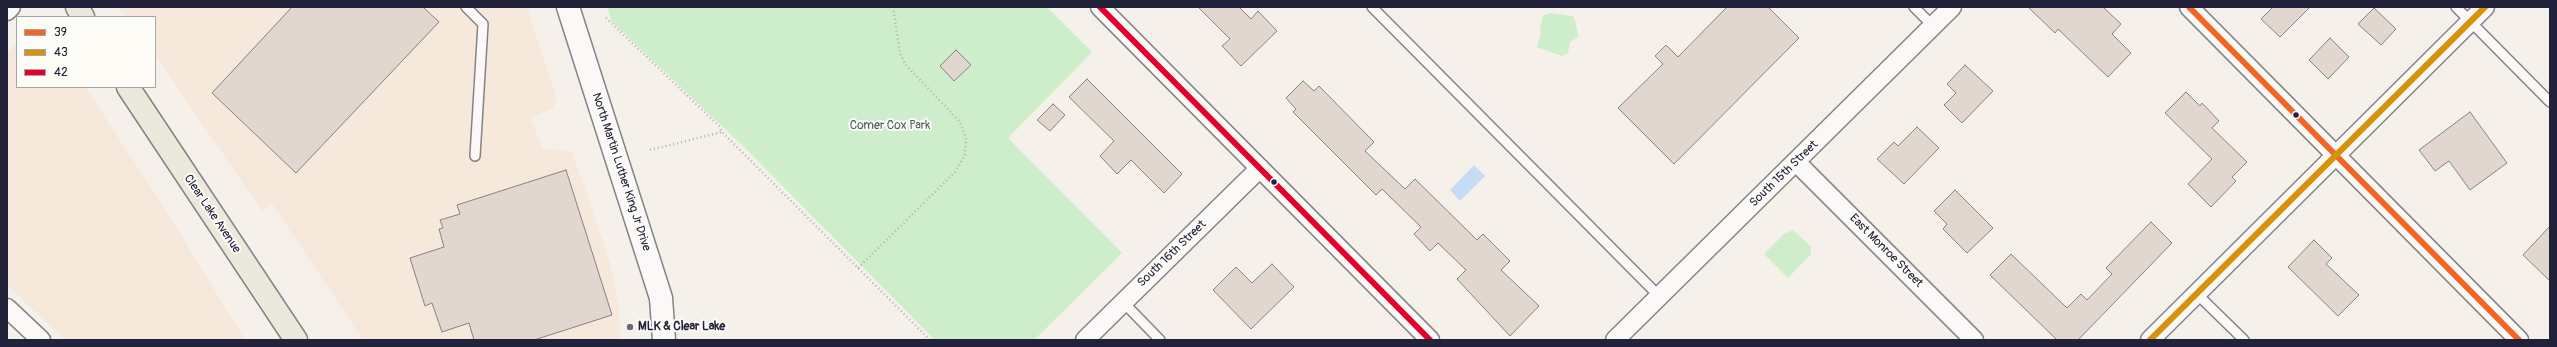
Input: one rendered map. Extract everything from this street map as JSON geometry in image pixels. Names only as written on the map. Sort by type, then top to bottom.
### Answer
[{"type":"main road","points":[[77,7],[82,16]]},
{"type":"main road","name":"Clear Lake Avenue","points":[[129,88],[296,340]]},
{"type":"street","points":[[7,11],[11,7]]},
{"type":"street","name":"North Martin Luther King Jr Drive","points":[[568,7],[661,298],[664,340]]},
{"type":"street","points":[[1100,7],[1430,340]]},
{"type":"street","name":"South 15th Street","points":[[1615,340],[1952,7]]},
{"type":"street","points":[[2189,7],[2519,340]]},
{"type":"street","points":[[2150,340],[2485,7]]},
{"type":"street","name":"East Monroe Street","points":[[1796,162],[1974,340]]},
{"type":"street","name":"South 16th Street","points":[[1085,340],[1260,168]]},
{"type":"street","points":[[7,308],[41,340]]},
{"type":"lane","points":[[466,7],[483,24],[475,156]]},
{"type":"lane","points":[[1372,7],[1659,296]]},
{"type":"lane","points":[[1914,7],[1933,26]]},
{"type":"lane","points":[[2456,7],[2550,102]]},
{"type":"lane","points":[[2197,294],[2244,340]]},
{"type":"lane","points":[[1124,302],[1160,340]]},
{"type":"path","points":[[858,268],[954,172],[965,155],[966,138],[960,122],[905,64],[900,53],[893,7]]},
{"type":"path","points":[[606,18],[719,126],[722,132],[930,340]]},
{"type":"path","points":[[650,150],[722,132]]},
{"type":"shaded area","points":[[118,7],[525,7],[528,10],[557,100],[552,109],[530,118],[543,149],[572,151],[611,266],[618,303],[621,340],[363,340],[271,202],[262,211],[156,56],[156,16],[125,16]]},
{"type":"shaded area","points":[[16,42],[16,88],[86,88],[162,204],[245,340],[65,340],[7,285],[7,54]]},
{"type":"green space","name":"Comer Cox Park","points":[[607,7],[1047,7],[1092,52],[1008,138],[1122,253],[1034,340],[935,340],[742,145],[612,22]]},
{"type":"green space","points":[[1550,13],[1573,16],[1576,24],[1578,37],[1570,42],[1568,53],[1562,56],[1537,47],[1541,33],[1540,27],[1544,15]]},
{"type":"green space","points":[[1793,230],[1811,247],[1811,254],[1788,278],[1764,254],[1784,234]]},
{"type":"water","points":[[1474,165],[1485,176],[1460,201],[1450,190]]},
{"type":"building","points":[[292,7],[423,7],[439,22],[296,173],[212,93]]},
{"type":"building","points":[[1198,7],[1239,7],[1251,19],[1258,11],[1277,31],[1241,66],[1222,46],[1230,39]]},
{"type":"building","points":[[1727,7],[1768,7],[1799,38],[1674,164],[1618,108],[1663,64],[1655,56],[1666,45],[1678,57]]},
{"type":"building","points":[[2028,7],[2103,7],[2121,24],[2112,34],[2131,53],[2108,77],[2058,29],[2055,33]]},
{"type":"building","points":[[2273,7],[2310,7],[2280,37],[2261,19]]},
{"type":"building","points":[[2374,8],[2396,29],[2381,45],[2358,24]]},
{"type":"building","points":[[2330,38],[2349,57],[2328,79],[2309,60]]},
{"type":"building","points":[[956,50],[971,65],[954,81],[940,66]]},
{"type":"building","points":[[1965,65],[1993,91],[1962,123],[1944,105],[1956,93],[1947,84]]},
{"type":"building","points":[[1087,79],[1182,174],[1164,193],[1131,160],[1117,174],[1100,156],[1114,141],[1069,97]]},
{"type":"building","points":[[1303,81],[1314,91],[1319,86],[1374,142],[1365,151],[1405,189],[1415,179],[1477,240],[1483,234],[1510,261],[1501,270],[1539,306],[1510,336],[1457,279],[1466,270],[1438,243],[1430,251],[1414,234],[1421,227],[1382,189],[1376,195],[1293,112],[1296,109],[1286,98]]},
{"type":"building","points":[[2186,92],[2200,106],[2202,103],[2219,121],[2212,128],[2247,162],[2232,177],[2236,181],[2211,207],[2188,184],[2212,159],[2165,113]]},
{"type":"building","points":[[1053,104],[1065,115],[1050,131],[1037,120]]},
{"type":"building","points":[[2470,112],[2507,163],[2470,190],[2449,161],[2435,171],[2419,150]]},
{"type":"building","points":[[1917,127],[1939,148],[1904,184],[1877,159],[1894,142],[1898,146]]},
{"type":"building","points":[[566,170],[612,315],[534,340],[474,340],[469,323],[442,332],[432,303],[425,306],[410,258],[444,247],[439,229],[443,228],[440,220],[460,214],[457,205]]},
{"type":"building","points":[[1955,190],[1993,228],[1967,253],[1943,229],[1947,224],[1934,211]]},
{"type":"building","points":[[2151,222],[2172,243],[2078,340],[2057,340],[1990,275],[2011,254],[2067,308],[2081,294],[2087,300],[2112,274],[2106,268]]},
{"type":"building","points":[[2550,226],[2550,281],[2523,255]]},
{"type":"building","points":[[2314,240],[2332,258],[2326,264],[2359,295],[2338,316],[2288,267]]},
{"type":"building","points":[[1272,264],[1294,287],[1251,329],[1213,290],[1236,267],[1252,283]]},
{"type":"transit line","name":"42","points":[[1100,7],[1430,340]]},
{"type":"transit line","name":"39","points":[[2189,7],[2519,340]]},
{"type":"transit line","name":"43","points":[[2150,340],[2485,7]]},
{"type":"place","name":"MLK & Clear Lake","points":[[630,327]]}]
